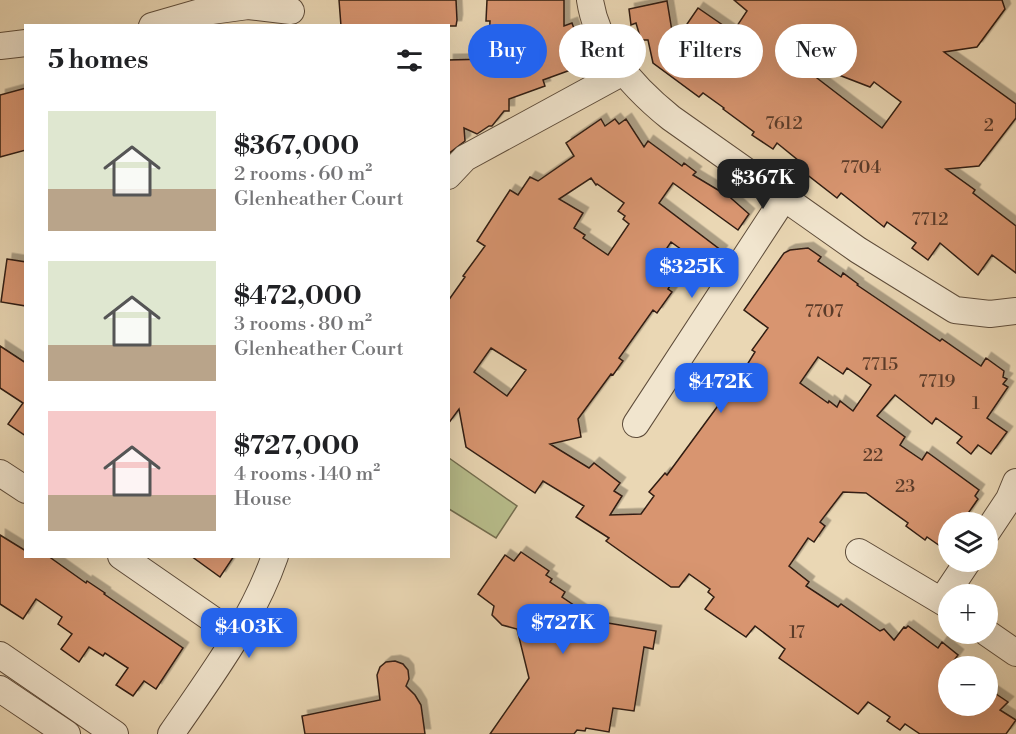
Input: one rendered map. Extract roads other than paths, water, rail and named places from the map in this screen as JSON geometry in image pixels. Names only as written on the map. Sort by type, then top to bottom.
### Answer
[{"type":"street","points":[[590,0],[598,24]]},
{"type":"street","points":[[159,24],[197,13],[248,6],[291,12]]},
{"type":"street","points":[[0,46],[24,43]]},
{"type":"street","points":[[450,174],[465,158],[612,78]]},
{"type":"street","points":[[629,78],[653,104],[671,118],[858,250],[955,310],[990,314],[1016,311]]},
{"type":"street","points":[[636,423],[784,198]]},
{"type":"street","points":[[0,473],[24,489]]},
{"type":"street","points":[[998,516],[1009,499],[1016,482]]},
{"type":"street","points":[[859,552],[938,599]]},
{"type":"street","points":[[124,558],[238,637]]},
{"type":"street","points":[[171,734],[238,637],[274,558]]},
{"type":"street","points":[[998,641],[1016,653]]},
{"type":"street","points":[[0,655],[115,734]]},
{"type":"street","points":[[0,689],[67,734]]}]
